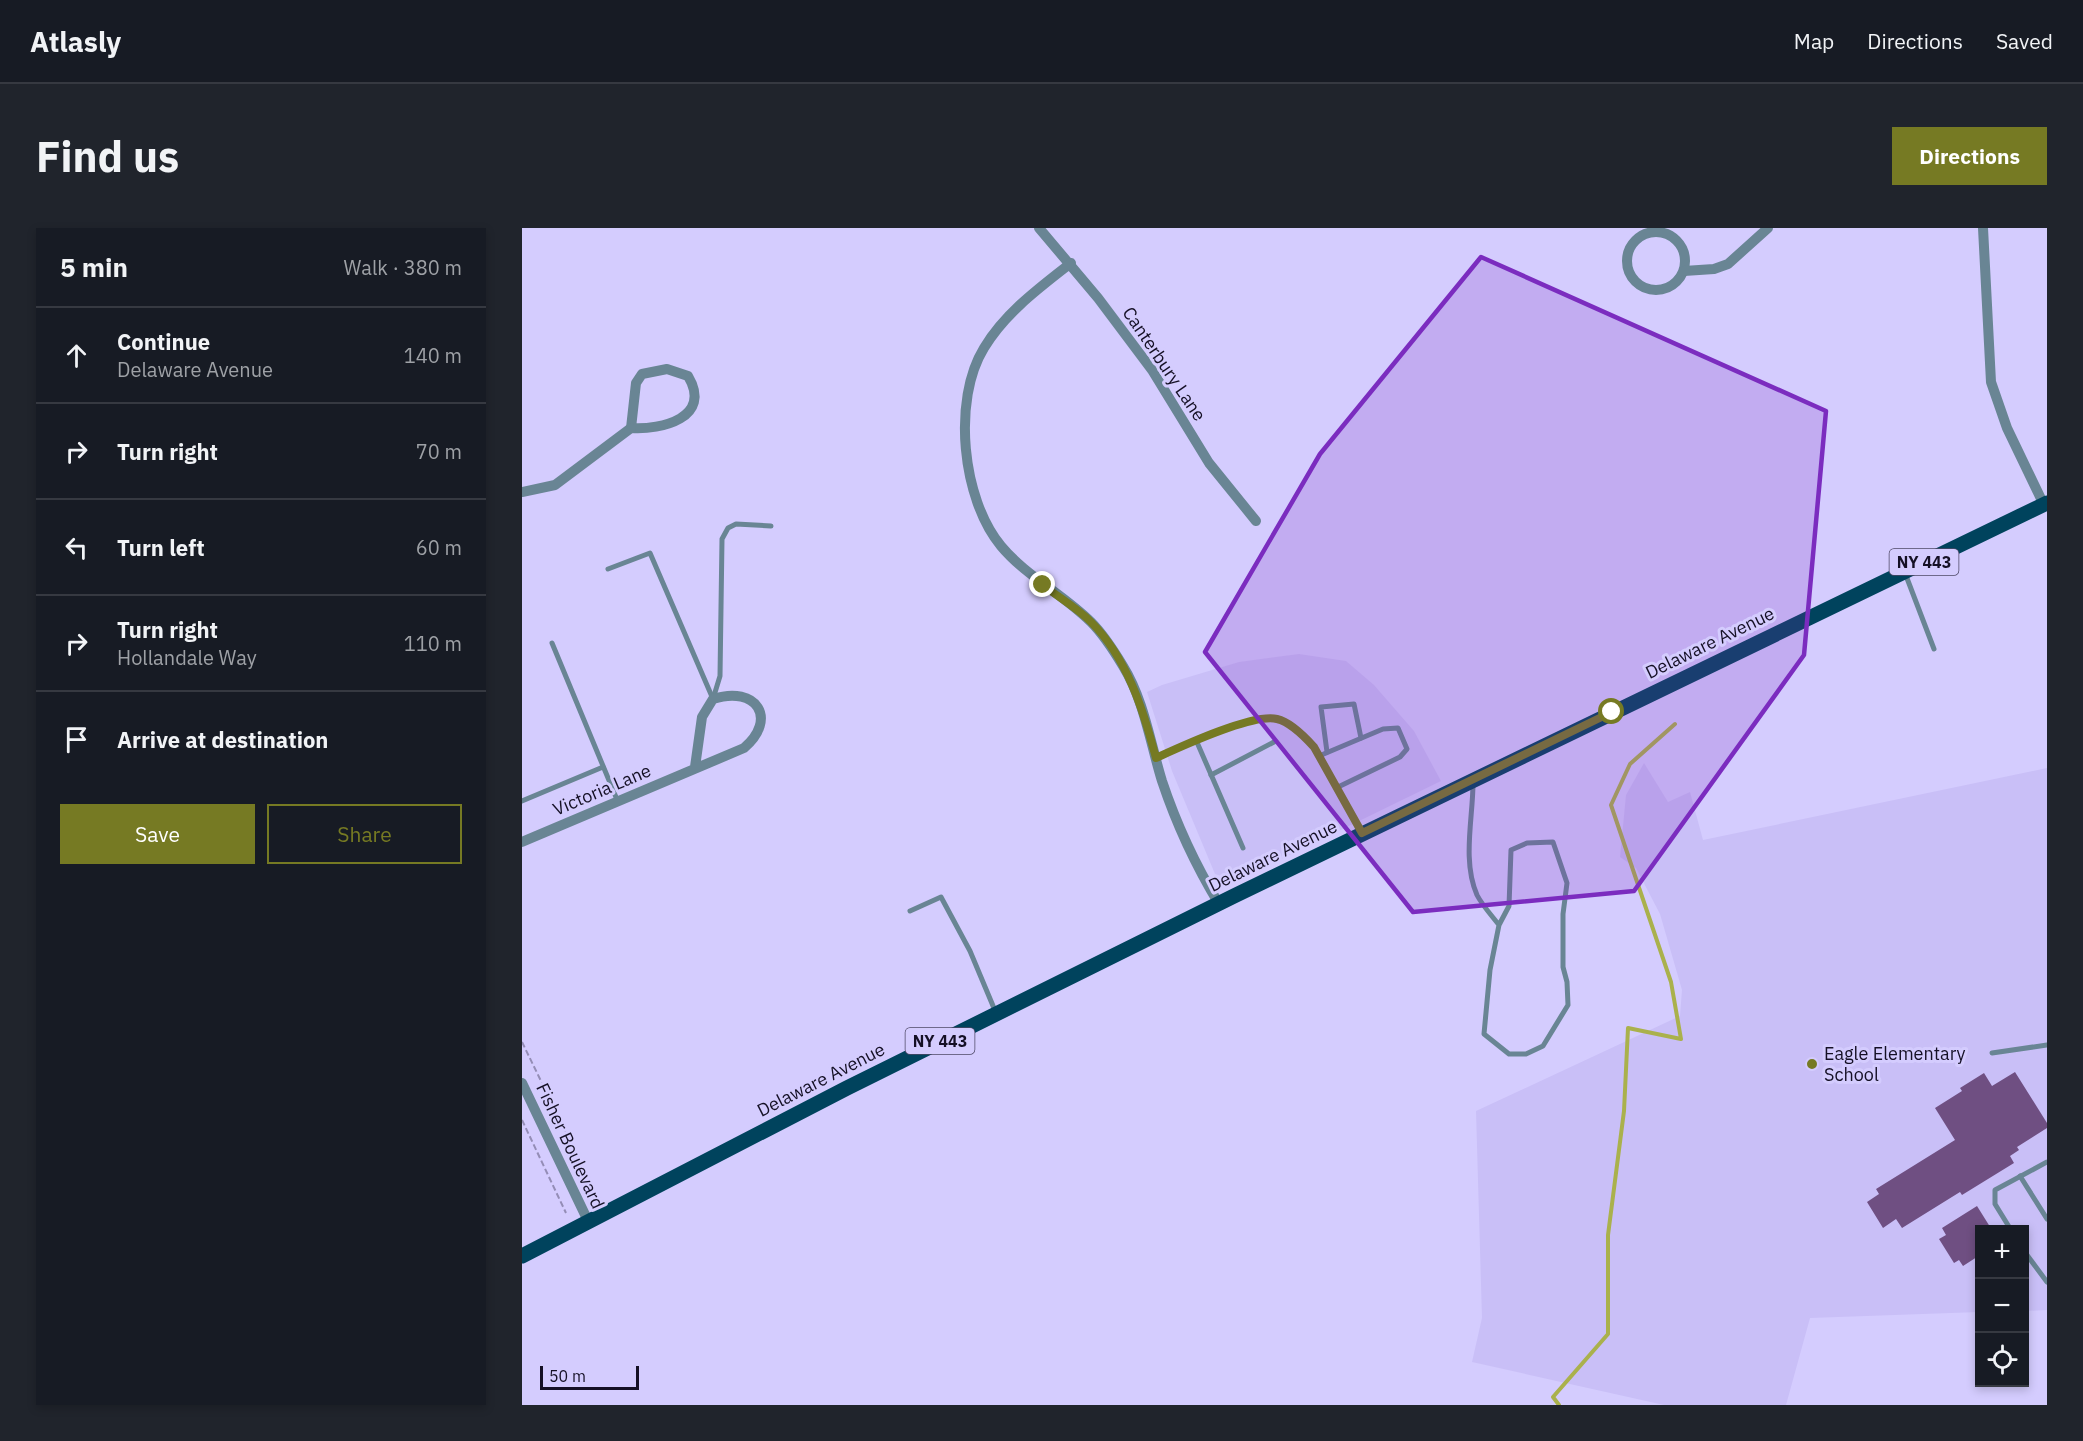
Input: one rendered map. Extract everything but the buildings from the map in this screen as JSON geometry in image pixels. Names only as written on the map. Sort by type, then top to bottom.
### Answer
[{"type":"main road","name":"Delaware Avenue","points":[[522,1256],[858,1083],[1362,833],[2045,504]]},
{"type":"street","name":"Canterbury Lane","points":[[1040,228],[1071,263],[1152,370],[1209,463],[1256,521]]},
{"type":"street","points":[[1684,271],[1684,253],[1680,244],[1666,234],[1648,233],[1639,238],[1629,252],[1629,271],[1634,279],[1651,290],[1671,286],[1684,271],[1714,269],[1728,264],[1768,228]]},
{"type":"street","points":[[1983,228],[1992,382],[2007,428],[2045,504]]},
{"type":"street","points":[[1071,263],[1005,319],[983,350],[968,390],[964,434],[976,502],[1000,545],[1043,585],[1091,622],[1124,667],[1142,707],[1156,758],[1178,820],[1219,904]]},
{"type":"street","points":[[522,492],[555,485],[631,428],[659,428],[682,419],[692,400],[693,389],[688,376],[667,369],[642,374],[636,383],[631,428]]},
{"type":"street","name":"Victoria Lane","points":[[522,842],[744,748],[760,726],[758,710],[750,699],[742,694],[730,694],[713,699]]},
{"type":"street","points":[[695,767],[702,717],[713,699]]},
{"type":"street","name":"Fisher Boulevard","points":[[522,1083],[589,1223]]},
{"type":"lane","points":[[713,699],[720,676],[722,539],[728,528],[736,524],[771,526]]},
{"type":"lane","points":[[608,568],[650,553],[713,699]]},
{"type":"lane","points":[[1904,572],[1934,649]]},
{"type":"lane","points":[[552,643],[618,802]]},
{"type":"lane","points":[[1327,752],[1321,707],[1354,704],[1361,738]]},
{"type":"lane","points":[[1156,758],[1196,740],[1254,721],[1276,719],[1304,736],[1319,756],[1362,833]]},
{"type":"lane","points":[[1319,756],[1383,729],[1398,728],[1407,749],[1400,757],[1336,788]]},
{"type":"lane","points":[[1196,740],[1243,848]]},
{"type":"lane","points":[[1211,775],[1274,742]]},
{"type":"lane","points":[[522,801],[603,768]]},
{"type":"lane","points":[[1473,779],[1470,851],[1472,878],[1478,896],[1499,925],[1490,970],[1484,1034],[1509,1054],[1526,1054],[1543,1046],[1568,1005],[1568,982],[1563,967],[1563,914],[1567,883],[1553,842],[1527,843],[1511,850],[1509,906],[1499,925]]},
{"type":"lane","points":[[910,911],[940,897],[970,951],[997,1015]]},
{"type":"lane","points":[[1992,1053],[2047,1045]]},
{"type":"lane","points":[[2008,1225],[1995,1204],[1993,1196],[1995,1190],[2047,1162]]},
{"type":"lane","points":[[2020,1176],[2047,1219]]},
{"type":"lane","points":[[2029,1257],[2047,1282]]},
{"type":"path","points":[[522,1042],[594,1190]]},
{"type":"path","points":[[522,1120],[566,1212]]},
{"type":"highlighted area","points":[[1481,257],[1826,411],[1804,655],[1634,891],[1413,912],[1205,652],[1320,454]]},
{"type":"shaded area","points":[[1299,654],[1346,661],[1374,685],[1414,731],[1441,781],[1236,881],[1215,874],[1172,771],[1147,692],[1162,685],[1239,662]]},
{"type":"shaded area","name":"Eagle Elementary School","points":[[1644,763],[1668,802],[1690,792],[1703,840],[2047,768],[2047,1310],[2029,1311],[2029,1225],[1975,1225],[1975,1312],[1810,1318],[1786,1405],[1664,1405],[1472,1362],[1482,1318],[1476,1111],[1680,1016],[1682,990],[1660,914],[1636,868],[1620,857],[1626,795]]},
{"type":"waterway","points":[[1559,1405],[1553,1397],[1608,1334],[1608,1235],[1624,1111],[1628,1028],[1681,1039],[1671,982],[1611,805],[1630,764],[1675,724]]},
{"type":"place","name":"Eagle Elementary School","points":[[1812,1064]]},
{"type":"route","points":[[1043,585],[1091,622],[1124,667],[1142,707],[1156,758],[1217,733],[1254,721],[1276,719],[1304,736],[1314,747],[1362,833],[1612,712]]}]
